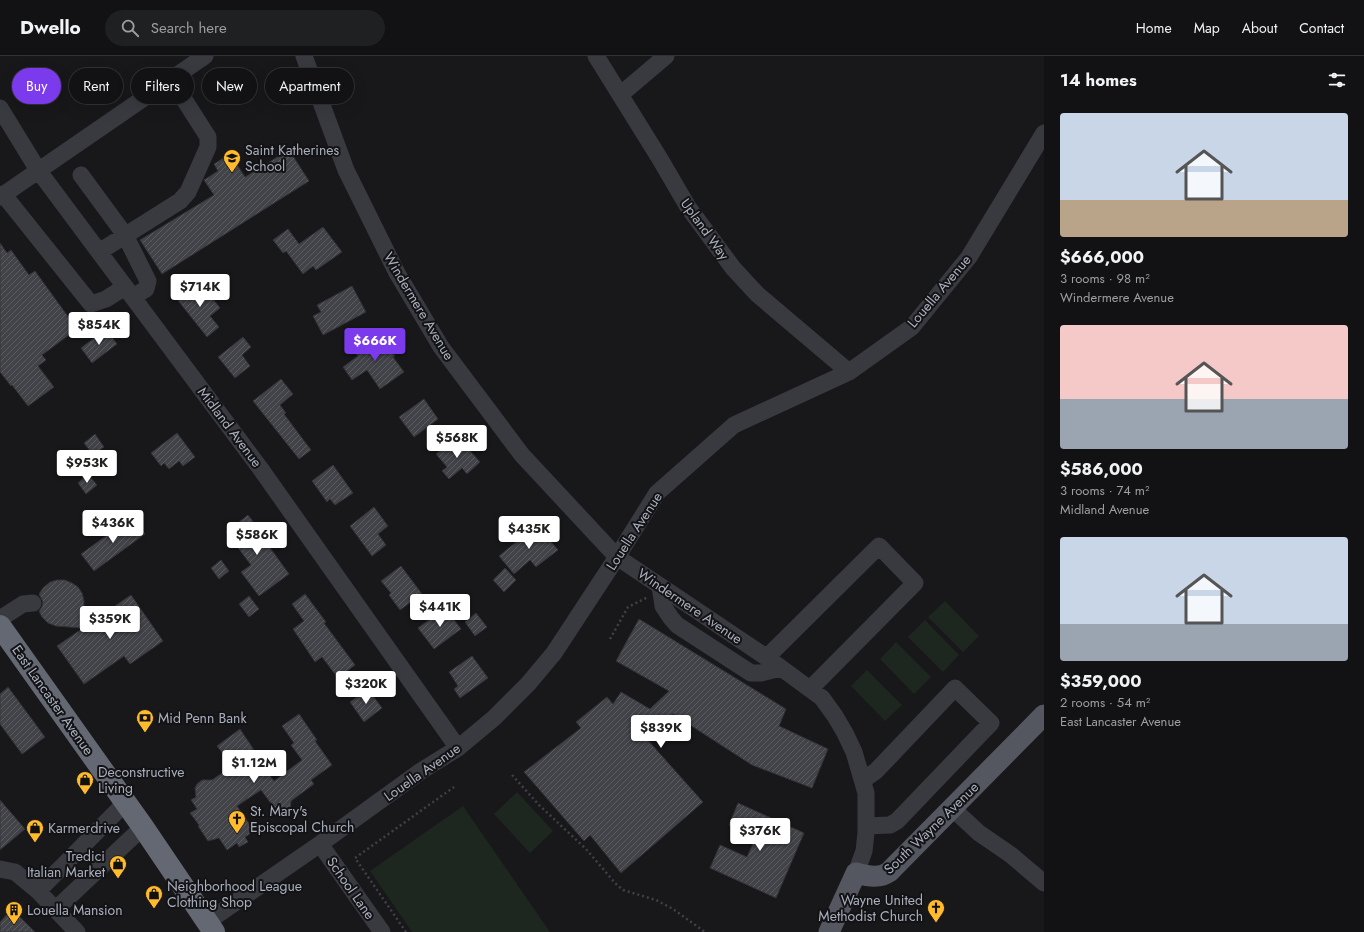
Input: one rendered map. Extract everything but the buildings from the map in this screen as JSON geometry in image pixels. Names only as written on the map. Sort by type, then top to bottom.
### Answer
[{"type":"highway","name":"East Lancaster Avenue","points":[[0,626],[126,802],[211,927]]},
{"type":"main road","name":"South Wayne Avenue","points":[[856,873],[869,876],[883,876],[889,872],[1044,715]]},
{"type":"main road","points":[[829,932],[856,873]]},
{"type":"street","points":[[187,68],[205,56]]},
{"type":"street","name":"Windermere Avenue","points":[[304,56],[346,170],[398,273],[441,347],[522,455],[617,557],[654,591],[766,657],[822,698],[845,733],[854,752],[866,793],[864,851],[856,873]]},
{"type":"street","name":"Upland Way","points":[[596,56],[688,207],[733,268],[768,304],[849,372]]},
{"type":"street","points":[[620,95],[666,56]]},
{"type":"street","points":[[80,175],[125,235],[148,281],[146,289],[106,298],[91,304],[2,196],[134,104]]},
{"type":"street","points":[[99,252],[180,201],[188,192],[208,147],[208,137],[187,104]]},
{"type":"street","name":"Midland Avenue","points":[[0,108],[38,170],[260,468],[458,748]]},
{"type":"street","name":"Louella Avenue","points":[[211,927],[320,844],[421,771],[458,748],[494,718],[528,684],[554,653],[617,557],[656,493],[734,424],[849,372],[912,327],[969,257],[1044,133]]},
{"type":"street","points":[[766,657],[879,546],[914,583],[810,689]]},
{"type":"street","points":[[654,591],[666,612],[677,624],[751,673],[761,673],[781,668]]},
{"type":"street","points":[[0,619],[22,604],[33,603]]},
{"type":"street","points":[[863,780],[876,771],[955,688],[990,722],[897,821],[890,824],[866,826]]},
{"type":"street","points":[[38,891],[126,802]]},
{"type":"street","points":[[952,808],[979,833],[1011,855],[1044,883]]},
{"type":"street","points":[[56,909],[143,827]]},
{"type":"street","name":"School Lane","points":[[320,844],[382,932]]},
{"type":"street","points":[[0,869],[15,872],[38,891],[77,932]]},
{"type":"path","points":[[610,639],[628,607],[654,591]]},
{"type":"path","points":[[512,775],[539,805],[586,849],[623,890],[661,903],[673,909],[705,932]]},
{"type":"path","points":[[406,932],[355,858],[454,787]]},
{"type":"shaded area","points":[[945,601],[979,636],[963,652],[928,617]]},
{"type":"shaded area","points":[[925,620],[959,655],[943,672],[908,637]]},
{"type":"shaded area","points":[[896,642],[931,677],[914,694],[880,659]]},
{"type":"shaded area","points":[[867,670],[902,705],[885,721],[851,686]]},
{"type":"shaded area","points":[[517,792],[553,831],[530,853],[494,814]]},
{"type":"shaded area","points":[[463,806],[550,932],[412,932],[370,871]]},
{"type":"place","name":"Saint Katherines School","points":[[232,173]]},
{"type":"place","name":"Mid Penn Bank","points":[[145,733]]},
{"type":"place","name":"Deconstructive Living","points":[[85,795]]},
{"type":"place","name":"St. Mary's Episcopal Church","points":[[237,834]]},
{"type":"place","name":"Karmerdrive","points":[[35,843]]},
{"type":"place","name":"Tredici Italian Market","points":[[118,879]]},
{"type":"place","name":"Neighborhood League Clothing Shop","points":[[154,909]]},
{"type":"place","name":"Wayne United Methodist Church","points":[[936,923]]},
{"type":"place","name":"Louella Mansion","points":[[14,925]]}]
